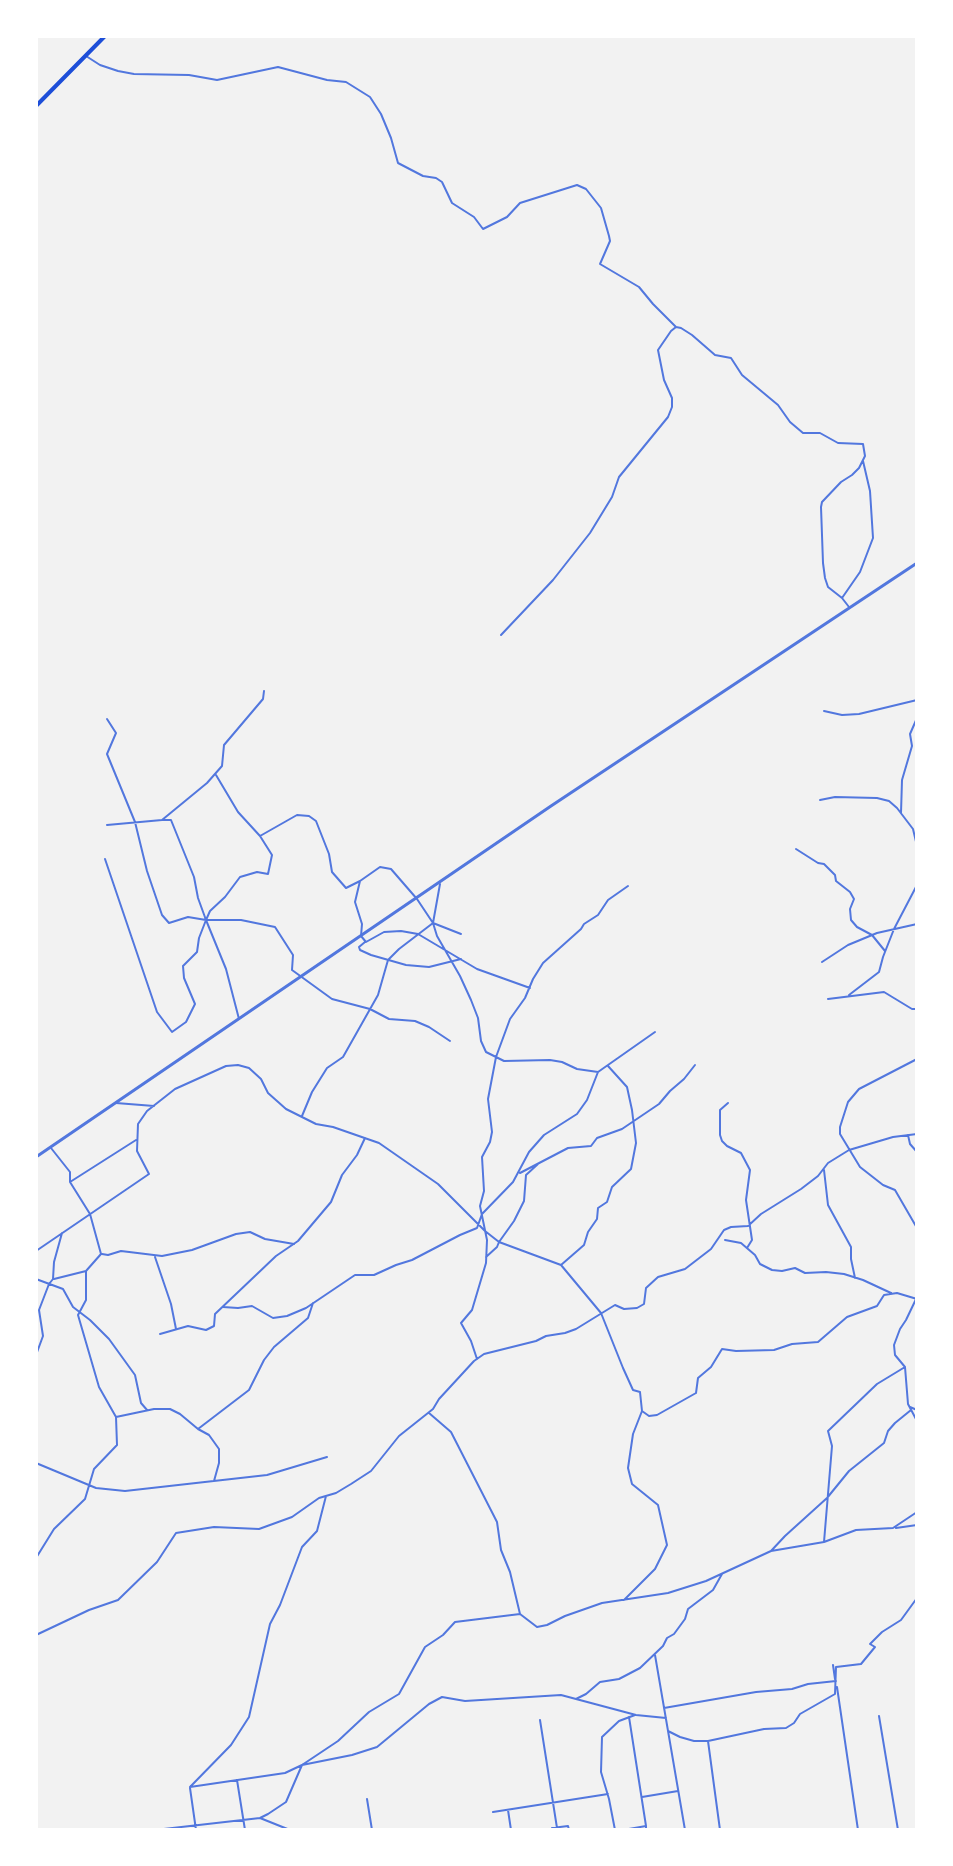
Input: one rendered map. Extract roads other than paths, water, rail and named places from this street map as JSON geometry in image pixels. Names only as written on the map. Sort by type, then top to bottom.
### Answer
[{"type":"main road","points":[[36,106],[105,36]]},
{"type":"street","points":[[86,56],[100,65],[134,74],[189,75],[217,80],[278,68],[327,80],[346,82],[370,97],[381,114],[398,164],[442,182],[452,203],[474,217],[483,229],[507,217],[520,203],[578,186],[586,189],[601,208],[610,241],[600,264],[639,287],[676,327],[692,335],[715,355],[731,358],[742,375],[778,405],[790,422],[803,433],[820,434],[838,443],[849,445],[861,442],[864,448],[863,461],[870,491],[873,538],[860,572],[842,598]]},
{"type":"street","points":[[501,636],[553,580],[590,533],[612,497],[619,477],[668,417],[672,407],[672,398],[664,380],[658,350],[676,327]]},
{"type":"street","points":[[849,608],[842,598],[828,587],[825,578],[821,507],[822,501],[841,482],[852,475],[863,461]]},
{"type":"street","points":[[36,1157],[440,884],[551,806],[917,564]]},
{"type":"street","points":[[162,820],[207,783],[222,766],[224,745],[263,699],[264,691]]},
{"type":"street","points":[[824,711],[842,715],[859,714],[917,700]]},
{"type":"street","points":[[107,718],[116,733],[106,754],[135,822],[147,871],[162,915],[170,923],[188,917],[206,920],[241,920],[275,927],[293,955],[292,970],[332,999],[370,1009],[389,1019],[415,1021],[450,1041]]},
{"type":"street","points":[[901,813],[902,780],[912,746],[910,734],[917,718]]},
{"type":"street","points":[[105,859],[157,1012],[172,1032],[186,1022],[195,1004],[184,978],[183,966],[197,952],[199,938],[210,911],[225,897],[240,877],[257,872],[268,874],[272,855],[260,836],[238,812],[215,774]]},
{"type":"street","points":[[820,800],[835,797],[884,799],[894,805],[913,829],[917,846]]},
{"type":"street","points":[[260,836],[297,815],[309,816],[316,820],[329,854],[332,872],[346,888],[380,867],[391,868],[417,899],[433,923],[437,936],[453,963],[478,1018],[481,1041],[486,1052],[504,1061],[556,1061],[577,1069],[598,1072]]},
{"type":"street","points":[[107,825],[171,820],[194,877],[198,898],[226,969],[239,1019]]},
{"type":"street","points":[[796,849],[818,863],[824,864],[835,875],[836,881],[850,892],[854,899],[850,909],[851,920],[872,935],[885,951]]},
{"type":"street","points":[[360,881],[356,902],[362,924],[361,936],[366,942]]},
{"type":"street","points":[[302,1116],[312,1092],[327,1068],[343,1056],[378,995],[388,960],[433,923],[440,884]]},
{"type":"street","points":[[849,995],[879,972],[894,929],[917,885]]},
{"type":"street","points":[[477,1359],[471,1341],[461,1323],[472,1310],[486,1257],[485,1231],[480,1206],[484,1191],[482,1157],[490,1142],[492,1132],[488,1099],[496,1058],[510,1019],[530,988],[538,970],[584,924],[598,915],[608,900],[628,886]]},
{"type":"street","points":[[433,923],[461,934]]},
{"type":"street","points":[[822,962],[849,945],[872,935],[917,924]]},
{"type":"street","points":[[461,959],[453,963],[418,967],[388,960],[360,950],[359,947],[384,932],[401,931],[418,934],[487,972],[530,988]]},
{"type":"street","points":[[828,999],[884,992],[912,1010],[917,1009]]},
{"type":"street","points":[[223,1307],[252,1306],[273,1318],[287,1316],[313,1303],[355,1275],[374,1275],[412,1260],[460,1234],[477,1228],[482,1215],[513,1182],[529,1152],[544,1135],[577,1114],[587,1100],[598,1072],[655,1032]]},
{"type":"street","points":[[917,1059],[859,1089],[848,1102],[840,1134],[860,1167],[884,1185],[896,1190],[917,1228]]},
{"type":"street","points":[[36,1251],[149,1174],[137,1151],[138,1124],[147,1111],[175,1089],[226,1066],[238,1065],[249,1068],[261,1079],[268,1094],[286,1109],[316,1124],[333,1127],[379,1143],[438,1184],[499,1242],[561,1265],[601,1313],[633,1390],[640,1392],[642,1411],[633,1434],[628,1468],[632,1484],[658,1505],[667,1545],[655,1569],[624,1600]]},
{"type":"street","points":[[518,1174],[568,1148],[591,1146],[597,1138],[622,1129],[649,1108],[659,1104],[695,1065]]},
{"type":"street","points":[[561,1265],[584,1245],[588,1232],[597,1219],[598,1208],[607,1202],[612,1187],[631,1169],[636,1143],[627,1087],[608,1066]]},
{"type":"street","points":[[116,1103],[154,1106]]},
{"type":"street","points":[[728,1103],[720,1110],[720,1135],[722,1141],[741,1153],[750,1170],[746,1200],[748,1226],[752,1240],[747,1248]]},
{"type":"street","points":[[36,1635],[89,1610],[118,1600],[157,1562],[176,1533],[213,1527],[259,1528],[292,1517],[319,1498],[351,1485],[370,1471],[399,1436],[429,1412],[465,1368],[484,1354],[576,1329],[615,1305],[629,1309],[644,1304],[646,1288],[658,1277],[685,1269],[711,1249],[724,1230],[731,1227],[748,1226],[761,1214],[818,1176],[828,1163],[849,1150],[893,1137],[917,1134]]},
{"type":"street","points":[[908,1135],[910,1144],[917,1152]]},
{"type":"street","points":[[160,1334],[188,1326],[206,1330],[214,1326],[215,1314],[276,1256],[294,1244],[331,1202],[342,1174],[357,1155],[365,1138]]},
{"type":"street","points":[[70,1182],[137,1140]]},
{"type":"street","points":[[50,1148],[70,1172],[70,1182],[90,1214],[101,1254]]},
{"type":"street","points":[[486,1257],[497,1247],[514,1221],[524,1201],[526,1175],[540,1162]]},
{"type":"street","points":[[824,1168],[828,1204],[851,1248],[855,1278]]},
{"type":"street","points":[[101,1254],[108,1255],[121,1251],[155,1256],[192,1250],[236,1234],[250,1232],[265,1239],[294,1244]]},
{"type":"street","points":[[36,1355],[43,1336],[39,1310],[53,1279],[54,1262],[62,1233]]},
{"type":"street","points":[[725,1240],[741,1243],[755,1254],[760,1264],[771,1270],[782,1271],[795,1268],[805,1273],[826,1272],[855,1278],[892,1294]]},
{"type":"street","points":[[53,1279],[86,1271],[101,1254]]},
{"type":"street","points":[[155,1256],[171,1304],[176,1329]]},
{"type":"street","points":[[36,1558],[54,1529],[85,1499],[94,1468],[117,1445],[116,1417],[99,1387],[78,1315],[86,1300],[86,1271]]},
{"type":"street","points":[[36,1280],[63,1289],[73,1308],[109,1339],[135,1375],[141,1403],[147,1410]]},
{"type":"street","points":[[642,1411],[649,1416],[657,1415],[696,1394],[698,1378],[711,1367],[722,1349],[774,1350],[792,1344],[818,1342],[847,1317],[877,1306],[885,1295],[897,1293],[917,1298],[894,1345],[896,1355],[905,1366],[910,1408],[917,1421]]},
{"type":"street","points":[[198,1429],[249,1390],[264,1360],[279,1342],[308,1318],[313,1303]]},
{"type":"street","points":[[824,1542],[832,1446],[828,1431],[878,1384],[905,1366]]},
{"type":"street","points":[[910,1408],[917,1410]]},
{"type":"street","points":[[771,1551],[827,1498],[849,1471],[884,1443],[888,1431],[910,1408]]},
{"type":"street","points":[[116,1417],[147,1410],[170,1409],[209,1435],[219,1449],[219,1463],[214,1481]]},
{"type":"street","points":[[429,1412],[451,1432],[497,1522],[501,1550],[510,1572],[520,1614],[537,1627],[548,1625],[565,1616],[602,1603],[669,1593],[722,1574],[771,1551],[824,1542],[856,1530],[917,1526]]},
{"type":"street","points":[[36,1462],[105,1490],[125,1491],[267,1475],[327,1457]]},
{"type":"street","points":[[190,1787],[231,1745],[249,1717],[270,1624],[280,1605],[302,1547],[318,1531],[326,1496]]},
{"type":"street","points":[[893,1528],[917,1512]]},
{"type":"street","points":[[576,1699],[600,1682],[619,1679],[640,1668],[663,1646],[667,1638],[675,1634],[685,1619],[688,1609],[713,1590],[722,1574]]},
{"type":"street","points":[[668,1731],[694,1741],[708,1741],[764,1729],[786,1728],[794,1723],[800,1714],[835,1694],[836,1667],[861,1664],[875,1647],[870,1644],[882,1632],[901,1620],[917,1598]]},
{"type":"street","points":[[190,1787],[285,1773],[302,1765],[338,1741],[369,1712],[399,1694],[425,1647],[443,1635],[455,1622],[520,1614]]},
{"type":"street","points":[[655,1654],[685,1830]]},
{"type":"street","points":[[833,1665],[858,1830]]},
{"type":"street","points":[[664,1708],[836,1681]]},
{"type":"street","points":[[302,1765],[377,1747],[429,1704],[442,1697],[465,1701],[561,1695],[636,1715],[666,1718]]},
{"type":"street","points":[[615,1830],[601,1772],[602,1737],[619,1721],[636,1715]]},
{"type":"street","points":[[879,1716],[898,1830]]},
{"type":"street","points":[[622,1830],[646,1828],[629,1717]]},
{"type":"street","points":[[540,1720],[557,1828]]},
{"type":"street","points":[[708,1741],[720,1830]]},
{"type":"street","points":[[260,1818],[286,1802],[302,1765]]},
{"type":"street","points":[[237,1780],[245,1830]]},
{"type":"street","points":[[190,1787],[196,1830]]},
{"type":"street","points":[[642,1797],[678,1791]]},
{"type":"street","points":[[493,1812],[608,1794]]},
{"type":"street","points":[[367,1799],[372,1830]]},
{"type":"street","points":[[508,1810],[511,1830]]},
{"type":"street","points":[[155,1830],[260,1818],[290,1830]]},
{"type":"street","points":[[552,1830],[552,1828],[568,1826],[569,1830]]}]
